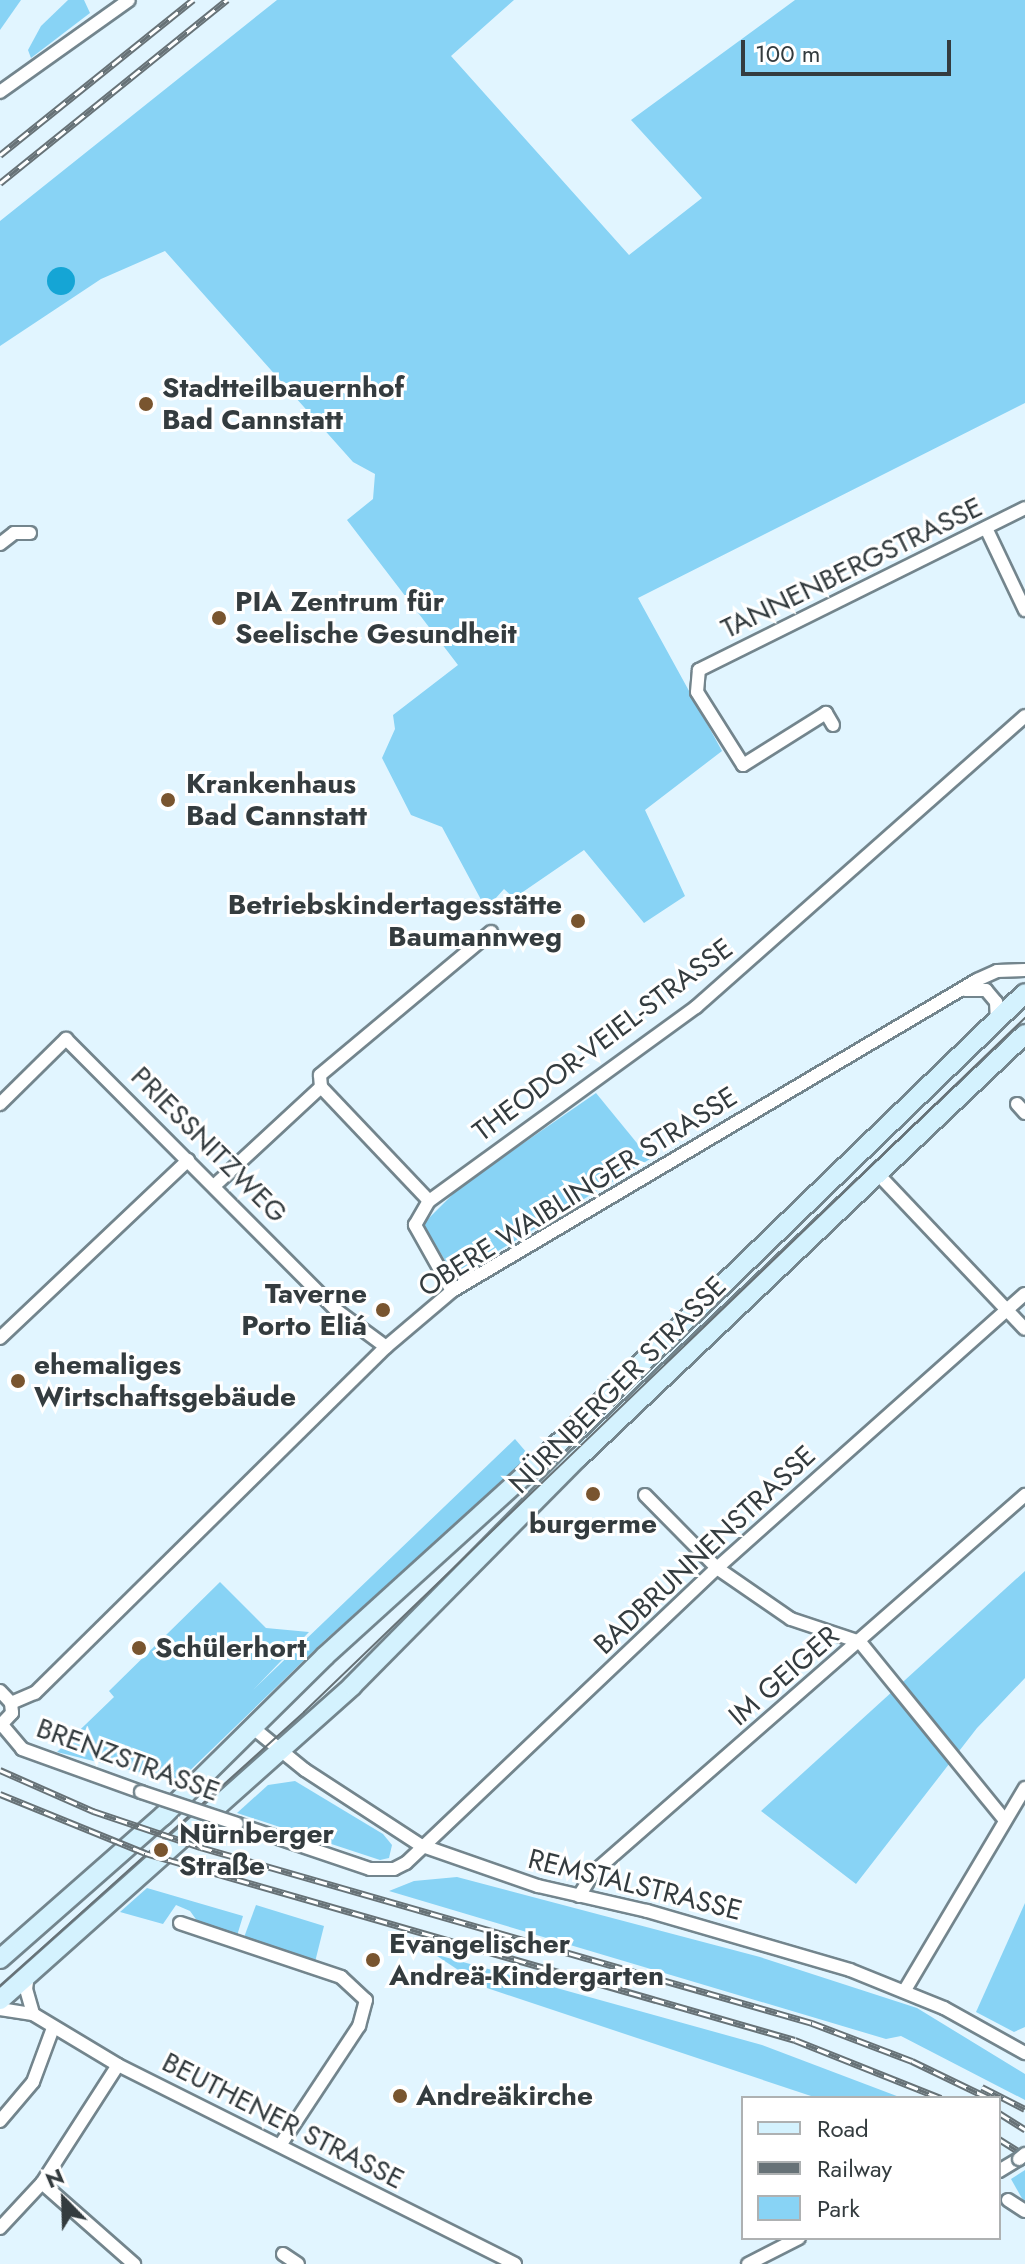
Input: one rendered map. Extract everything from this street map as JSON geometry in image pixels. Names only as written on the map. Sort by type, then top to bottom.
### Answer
[{"type":"main road","name":"NÜRNBERGER STRASSE","points":[[0,1959],[181,1800],[252,1727],[539,1462],[1025,993]]},
{"type":"main road","name":"NÜRNBERGER STRASSE","points":[[0,2000],[280,1750],[876,1172],[1025,1034]]},
{"type":"street","points":[[0,92],[129,0]]},
{"type":"street","name":"TANNENBERGSTRASSE","points":[[833,725],[826,713],[743,765],[697,692],[699,670],[1025,508]]},
{"type":"street","points":[[986,528],[1025,610]]},
{"type":"street","points":[[0,544],[14,533],[30,533]]},
{"type":"street","name":"THEODOR-VEIEL-STRASSE","points":[[429,1201],[696,1007],[1025,716]]},
{"type":"street","points":[[452,1291],[415,1225],[429,1201],[321,1087],[320,1075],[491,932]]},
{"type":"street","name":"OBERE WAIBLINGER STRASSE","points":[[11,1703],[35,1693],[386,1347],[452,1291],[958,992],[997,971],[1025,970]]},
{"type":"street","points":[[958,992],[986,990],[996,1002],[997,1019]]},
{"type":"street","name":"PRIESSNITZWEG","points":[[0,1104],[66,1039],[336,1310],[386,1347]]},
{"type":"street","points":[[214,1186],[321,1087]]},
{"type":"street","points":[[3,1329],[188,1160]]},
{"type":"street","points":[[876,1172],[1025,1329]]},
{"type":"street","name":"BADBRUNNENSTRASSE","points":[[420,1845],[717,1568],[1025,1294]]},
{"type":"street","points":[[645,1495],[717,1568],[791,1619],[860,1642],[1003,1818]]},
{"type":"street","name":"IM GEIGER","points":[[579,1896],[594,1872],[1025,1495]]},
{"type":"street","points":[[0,1691],[11,1703],[1,1726]]},
{"type":"street","name":"BRENZSTRASSE","points":[[1,1726],[22,1749],[141,1792],[385,1871],[406,1863],[420,1845]]},
{"type":"street","name":"REMSTALSTRASSE","points":[[252,1727],[280,1750],[420,1845],[579,1896],[779,1947],[905,1990],[1025,2053]]},
{"type":"street","points":[[905,1990],[1003,1818],[1025,1788]]},
{"type":"street","points":[[180,1923],[341,1977],[366,2000],[359,2026],[281,2144]]},
{"type":"street","points":[[28,1975],[26,1989],[33,2014]]},
{"type":"street","name":"BEUTHENER STRASSE","points":[[0,2009],[33,2014],[118,2065],[281,2144],[515,2264]]},
{"type":"street","points":[[0,2121],[33,2082],[53,2028]]},
{"type":"street","points":[[0,2228],[42,2183],[118,2065]]},
{"type":"street","points":[[1001,2170],[1022,2156]]},
{"type":"street","points":[[42,2183],[134,2264]]},
{"type":"street","points":[[1008,2200],[1025,2211]]},
{"type":"street","points":[[748,2264],[795,2240]]},
{"type":"street","points":[[283,2254],[298,2264]]},
{"type":"green space","points":[[0,0],[21,0],[0,30]]},
{"type":"green space","points":[[68,0],[84,0],[90,13],[31,58],[28,50],[41,26]]},
{"type":"green space","points":[[277,0],[514,0],[451,56],[629,255],[702,198],[631,120],[795,0],[1025,0],[1025,403],[638,598],[722,751],[645,810],[685,896],[644,923],[584,850],[514,898],[504,889],[486,909],[442,827],[411,815],[382,758],[395,729],[393,715],[458,665],[347,520],[373,499],[375,474],[353,462],[165,251],[101,279],[0,346],[0,221]]},
{"type":"green space","points":[[596,1093],[650,1159],[455,1277],[423,1224],[460,1187]]},
{"type":"green space","points":[[515,1439],[533,1460],[325,1640],[178,1782],[57,1752],[114,1697],[109,1691],[220,1582],[266,1628],[309,1632],[253,1690]]},
{"type":"green space","points":[[1025,1571],[1025,1678],[977,1728],[856,1884],[761,1811]]},
{"type":"green space","points":[[295,1781],[383,1834],[392,1845],[389,1858],[380,1860],[237,1813],[268,1785]]},
{"type":"green space","points":[[457,1877],[760,1957],[917,2008],[1025,2074],[1025,2100],[901,2036],[886,2039],[389,1891],[414,1881]]},
{"type":"green space","points":[[147,1888],[243,1916],[236,1939],[203,1929],[190,1911],[176,1905],[163,1924],[120,1912]]},
{"type":"green space","points":[[1025,1903],[1025,2027],[1014,2032],[976,2012]]},
{"type":"green space","points":[[256,1905],[324,1926],[315,1962],[243,1940]]},
{"type":"green space","points":[[434,1954],[762,2045],[897,2096],[811,2096],[484,1987]]},
{"type":"green space","points":[[1025,2170],[1025,2201],[1024,2202],[1011,2179]]},
{"type":"shaded area","points":[[61,267],[71,271],[75,281],[71,291],[61,295],[51,291],[47,281],[51,271]]},
{"type":"tram line","points":[[0,1986],[304,1712],[1025,1018]]},
{"type":"railway","points":[[0,155],[193,0]]},
{"type":"railway","points":[[0,183],[227,0]]},
{"type":"railway","points":[[0,1770],[93,1811],[200,1847],[812,2023],[912,2061],[985,2096]]},
{"type":"railway","points":[[0,1794],[145,1853],[795,2040],[936,2096]]},
{"type":"railway","points":[[982,2087],[1000,2096]]},
{"type":"railway","points":[[1001,2097],[1025,2109]]},
{"type":"railway","points":[[1001,2114],[1025,2129]]},
{"type":"railway","points":[[1001,2140],[1025,2155]]},
{"type":"place","name":"Stadtteilbauernhof Bad Cannstatt","points":[[146,404]]},
{"type":"place","name":"PIA Zentrum für Seelische Gesundheit","points":[[219,618]]},
{"type":"place","name":"Krankenhaus Bad Cannstatt","points":[[168,800]]},
{"type":"place","name":"Betriebskindertagesstätte Baumannweg","points":[[578,921]]},
{"type":"place","name":"Taverne Porto Eliá","points":[[383,1310]]},
{"type":"place","name":"ehemaliges Wirtschaftsgebäude","points":[[18,1381]]},
{"type":"place","name":"burgerme","points":[[593,1494]]},
{"type":"place","name":"Schülerhort","points":[[139,1648]]},
{"type":"place","name":"Nürnberger Straße","points":[[161,1850]]},
{"type":"place","name":"Evangelischer Andreä-Kindergarten","points":[[373,1960]]},
{"type":"place","name":"Andreäkirche","points":[[400,2096]]}]
